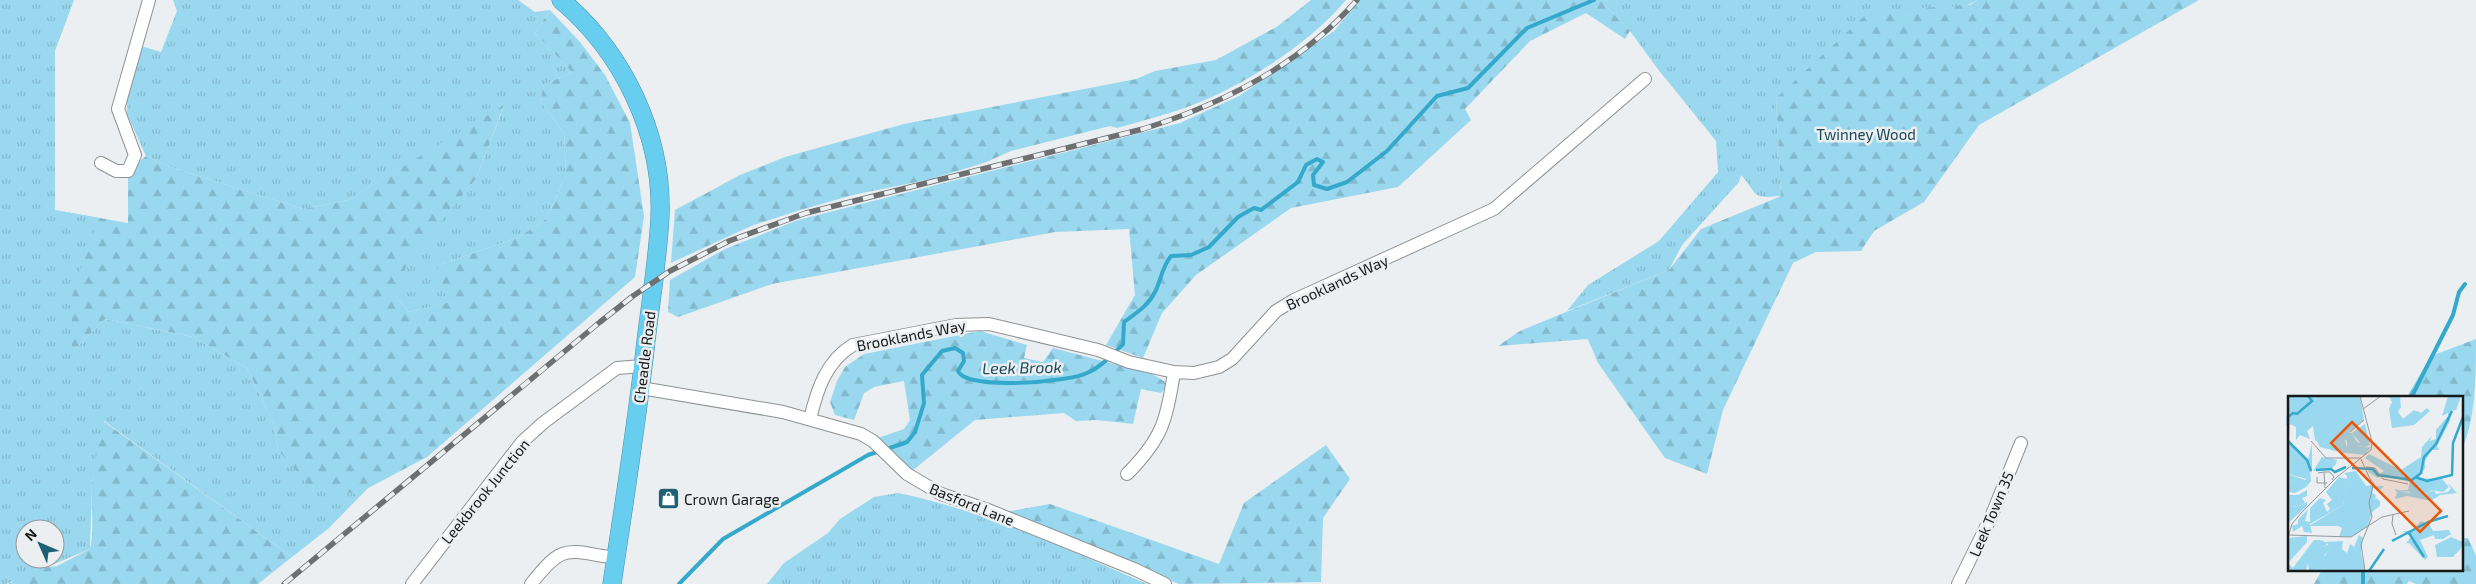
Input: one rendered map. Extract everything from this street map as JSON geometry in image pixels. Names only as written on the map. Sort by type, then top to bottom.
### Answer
[{"type":"highway","name":"Cheadle Road","points":[[561,0],[598,36],[619,65],[635,97],[647,130],[659,185],[660,216],[641,388],[612,584]]},
{"type":"street","points":[[101,164],[116,171],[128,171],[135,155],[131,140],[122,124],[118,110],[149,0]]},
{"type":"street","name":"Brooklands Way","points":[[810,419],[816,395],[833,360],[853,345],[974,323],[989,324],[1098,350],[1129,362],[1174,372],[1194,373],[1219,367],[1232,359],[1276,311],[1294,300],[1494,209],[1645,79]]},
{"type":"street","name":"Leekbrook Junction","points":[[412,584],[522,442],[542,423],[617,368],[643,366]]},
{"type":"street","points":[[1127,474],[1146,455],[1160,434],[1165,419],[1174,372]]},
{"type":"street","name":"Basford Lane","points":[[641,388],[723,400],[810,419],[861,434],[872,441],[907,474],[941,494],[1134,569],[1165,584]]},
{"type":"street","name":"Leek Town 35","points":[[1958,584],[1991,517],[2021,443]]},
{"type":"street","points":[[531,584],[552,558],[562,553],[572,552],[616,558]]},
{"type":"green space","points":[[0,0],[74,0],[55,51],[55,210],[99,218],[72,296],[73,351],[105,319],[193,337],[247,368],[274,425],[278,450],[356,494],[369,487],[329,528],[292,557],[104,421],[92,481],[90,549],[65,559],[65,519],[15,519],[15,569],[42,569],[6,584],[0,584]]},
{"type":"green space","points":[[173,0],[518,0],[535,12],[550,10],[535,33],[572,72],[544,85],[540,101],[564,133],[566,175],[546,219],[519,237],[439,265],[456,301],[409,312],[395,296],[408,259],[476,179],[504,106],[348,200],[303,209],[167,166],[146,156],[127,114],[127,97],[141,46],[161,52],[177,11]]},
{"type":"green space","points":[[1311,0],[1346,0],[1295,48],[1253,75],[1211,98],[1117,128],[1110,126],[1011,151],[984,163],[931,179],[853,195],[797,211],[751,226],[671,263],[675,210],[740,175],[785,157],[904,124],[1136,79],[1155,71],[1216,60],[1278,26]]},
{"type":"green space","points":[[1360,0],[1606,0],[1604,4],[1630,31],[1625,39],[1586,13],[1530,41],[1465,109],[1471,120],[1398,187],[1291,208],[1196,275],[1162,313],[1143,358],[1106,345],[1135,295],[1129,229],[1055,232],[772,284],[678,317],[668,312],[670,280],[725,249],[798,220],[1180,123],[1239,96],[1334,31]]},
{"type":"green space","points":[[1606,0],[1978,0],[1776,98],[1781,196],[1759,196],[1741,175],[1739,182],[1682,245],[1669,270],[1567,311],[1588,285],[1659,241],[1718,172],[1716,141],[1657,68],[1630,31],[1604,4]]},
{"type":"green space","name":"Twinney Wood","points":[[1978,0],[2199,0],[1979,125],[1924,202],[1874,231],[1861,251],[1816,252],[1793,263],[1723,410],[1707,474],[1665,458],[1598,363],[1588,339],[1498,346],[1520,331],[1669,270],[1701,229],[1781,196],[1776,98],[1870,11],[1970,5]]},
{"type":"green space","points":[[550,10],[580,42],[605,75],[630,123],[644,216],[635,277],[427,457],[357,494],[309,485],[278,450],[274,425],[247,368],[193,337],[105,319],[72,352],[72,296],[98,219],[55,210],[128,223],[128,171],[146,156],[167,166],[303,209],[348,200],[504,105],[476,179],[409,259],[395,296],[409,312],[455,301],[432,284],[439,265],[519,237],[546,219],[566,175],[564,133],[540,101],[544,85],[572,72],[535,33]]},
{"type":"green space","points":[[980,331],[1027,345],[1024,358],[1043,362],[1053,348],[1152,374],[1164,381],[1167,386],[1161,393],[1141,389],[1133,424],[1097,420],[1076,421],[1064,413],[975,420],[912,471],[878,438],[904,429],[910,420],[904,381],[874,387],[864,393],[854,420],[835,415],[830,402],[837,381],[845,367],[864,354]]},
{"type":"green space","points":[[2476,339],[2473,410],[2464,444],[2464,396],[2407,396],[2431,356]]},
{"type":"green space","points":[[103,421],[292,557],[258,584],[8,584],[35,569],[65,569],[65,562],[90,549],[94,467]]},
{"type":"green space","points":[[1326,445],[1350,479],[1323,518],[1321,582],[1179,584],[1005,512],[1050,504],[1219,564],[1244,503]]},
{"type":"green space","points":[[898,493],[994,520],[1147,584],[767,584],[784,563],[828,533],[840,519],[874,497]]},
{"type":"green space","points":[[2464,538],[2468,538],[2476,556],[2476,584],[2416,584],[2409,581],[2407,584],[2314,584],[2321,572],[2464,572]]},
{"type":"waterway","name":"Leek Brook","points":[[887,449],[907,442],[915,432],[924,403],[922,375],[942,351],[955,348],[963,353],[964,361],[958,371],[965,377],[979,381],[998,383],[1041,382],[1087,373],[1106,360],[1123,344],[1124,322],[1141,309],[1152,297],[1171,256],[1191,255],[1209,247],[1238,217],[1254,208],[1261,210],[1298,182],[1306,165],[1317,159],[1323,162],[1313,175],[1314,185],[1327,189],[1347,182],[1387,151],[1437,96],[1468,88],[1527,28],[1594,0]]},
{"type":"waterway","points":[[2412,396],[2453,315],[2459,292],[2465,284]]},
{"type":"waterway","name":"Leek Brook","points":[[679,584],[723,539],[868,455],[880,451]]},
{"type":"waterway","points":[[2363,572],[2363,584]]},
{"type":"railway","points":[[284,584],[600,322],[633,296],[670,271],[729,241],[806,213],[1143,129],[1173,119],[1231,94],[1286,62],[1311,44],[1357,0]]},
{"type":"place","name":"Crown Garage","points":[[668,499]]}]
